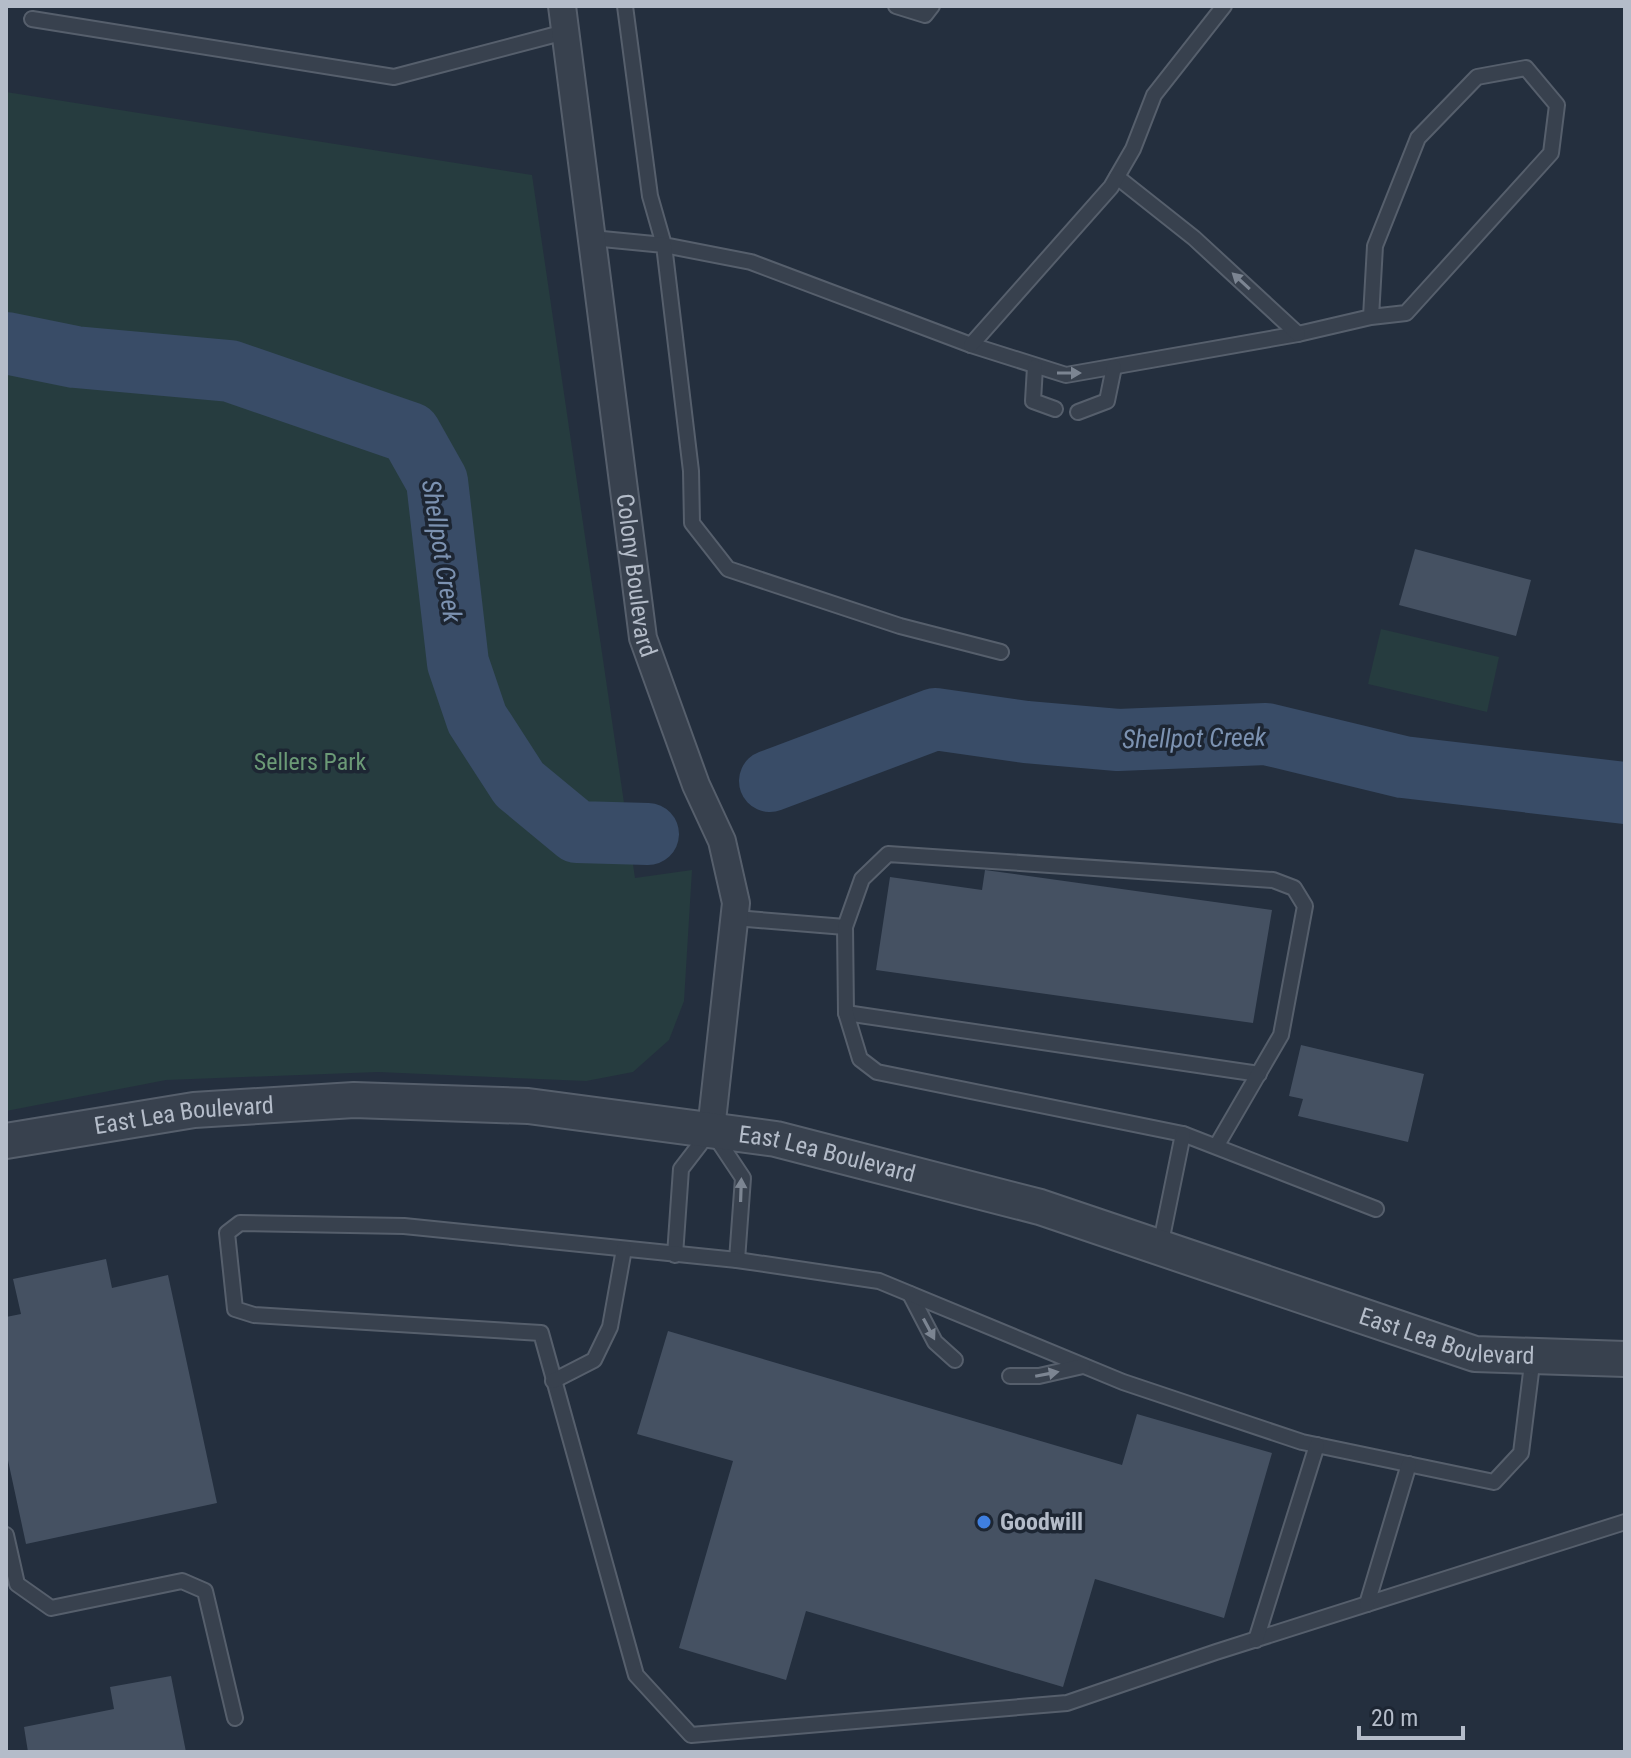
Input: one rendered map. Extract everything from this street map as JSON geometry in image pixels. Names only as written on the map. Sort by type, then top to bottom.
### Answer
[{"type":"street","name":"Colony Boulevard","points":[[564,19],[643,638],[696,785],[722,841],[736,903],[711,1130]]},
{"type":"street","name":"East Lea Boulevard","points":[[6,1141],[194,1110],[354,1100],[528,1106],[711,1130],[776,1139],[1040,1207],[1475,1354],[1625,1359]]},
{"type":"lane","points":[[625,6],[650,196],[664,245],[691,471],[692,523],[728,569],[900,626],[1001,652]]},
{"type":"lane","points":[[896,6],[925,15],[932,6]]},
{"type":"lane","points":[[971,345],[1117,177],[1133,149],[1154,95],[1224,6]]},
{"type":"lane","points":[[32,19],[394,77],[564,19]]},
{"type":"lane","points":[[592,238],[664,245],[751,262],[971,345],[1066,375],[1298,334],[1371,317],[1406,313],[1551,153],[1557,105],[1526,68],[1477,77],[1418,138],[1375,246],[1371,317]]},
{"type":"lane","points":[[1117,177],[1194,238],[1298,334]]},
{"type":"lane","points":[[1035,367],[1033,401],[1055,409]]},
{"type":"lane","points":[[1078,412],[1107,401],[1114,367]]},
{"type":"lane","points":[[1217,1145],[1281,1035],[1305,906],[1294,888],[1273,880],[888,854],[862,879],[845,927],[846,1013],[860,1059],[877,1072],[1183,1134],[1376,1209]]},
{"type":"lane","points":[[735,918],[845,927]]},
{"type":"lane","points":[[846,1013],[1259,1074]]},
{"type":"lane","points":[[675,1255],[681,1169],[711,1130],[743,1178],[737,1260]]},
{"type":"lane","points":[[1160,1248],[1183,1134]]},
{"type":"lane","points":[[1533,1356],[1521,1453],[1494,1482],[1317,1445],[1123,1382],[879,1281],[737,1260],[404,1226],[240,1223],[227,1233],[235,1309],[254,1315],[541,1333],[636,1675],[691,1735],[1067,1703],[1625,1522]]},
{"type":"lane","points":[[553,1381],[594,1360],[610,1327],[624,1249]]},
{"type":"lane","points":[[910,1294],[935,1342],[955,1360]]},
{"type":"lane","points":[[1010,1376],[1039,1376],[1083,1366]]},
{"type":"lane","points":[[1256,1640],[1317,1445]]},
{"type":"lane","points":[[1367,1604],[1409,1464]]},
{"type":"lane","points":[[6,1535],[17,1584],[51,1608],[182,1581],[205,1591],[235,1718]]},
{"type":"green space","name":"Sellers Park","points":[[6,92],[532,175],[635,878],[692,870],[684,1001],[669,1040],[633,1072],[586,1081],[378,1072],[166,1080],[6,1111]]},
{"type":"green space","points":[[1381,629],[1499,657],[1487,712],[1368,684]]},
{"type":"building","points":[[1415,549],[1531,580],[1516,636],[1399,605]]},
{"type":"building","points":[[985,870],[1272,910],[1253,1023],[876,970],[890,877],[982,890]]},
{"type":"building","points":[[1301,1045],[1424,1074],[1408,1142],[1298,1116],[1303,1099],[1289,1096]]},
{"type":"building","points":[[106,1259],[112,1288],[168,1275],[217,1503],[26,1544],[6,1451],[6,1317],[21,1314],[13,1279]]},
{"type":"building","name":"Goodwill","points":[[668,1331],[1122,1465],[1137,1414],[1272,1453],[1224,1618],[1095,1579],[1063,1687],[806,1611],[786,1680],[679,1648],[733,1461],[637,1434]]},
{"type":"building","points":[[171,1676],[186,1752],[28,1752],[24,1727],[114,1709],[110,1687]]},
{"type":"waterway","name":"Shellpot Creek","points":[[6,343],[75,357],[230,371],[410,433],[437,481],[458,663],[477,719],[519,784],[577,832],[648,834]]},
{"type":"waterway","name":"Shellpot Creek","points":[[770,781],[935,719],[1026,732],[1118,740],[1266,734],[1403,767],[1625,793]]},
{"type":"place","name":"Goodwill","points":[[984,1522]]}]
